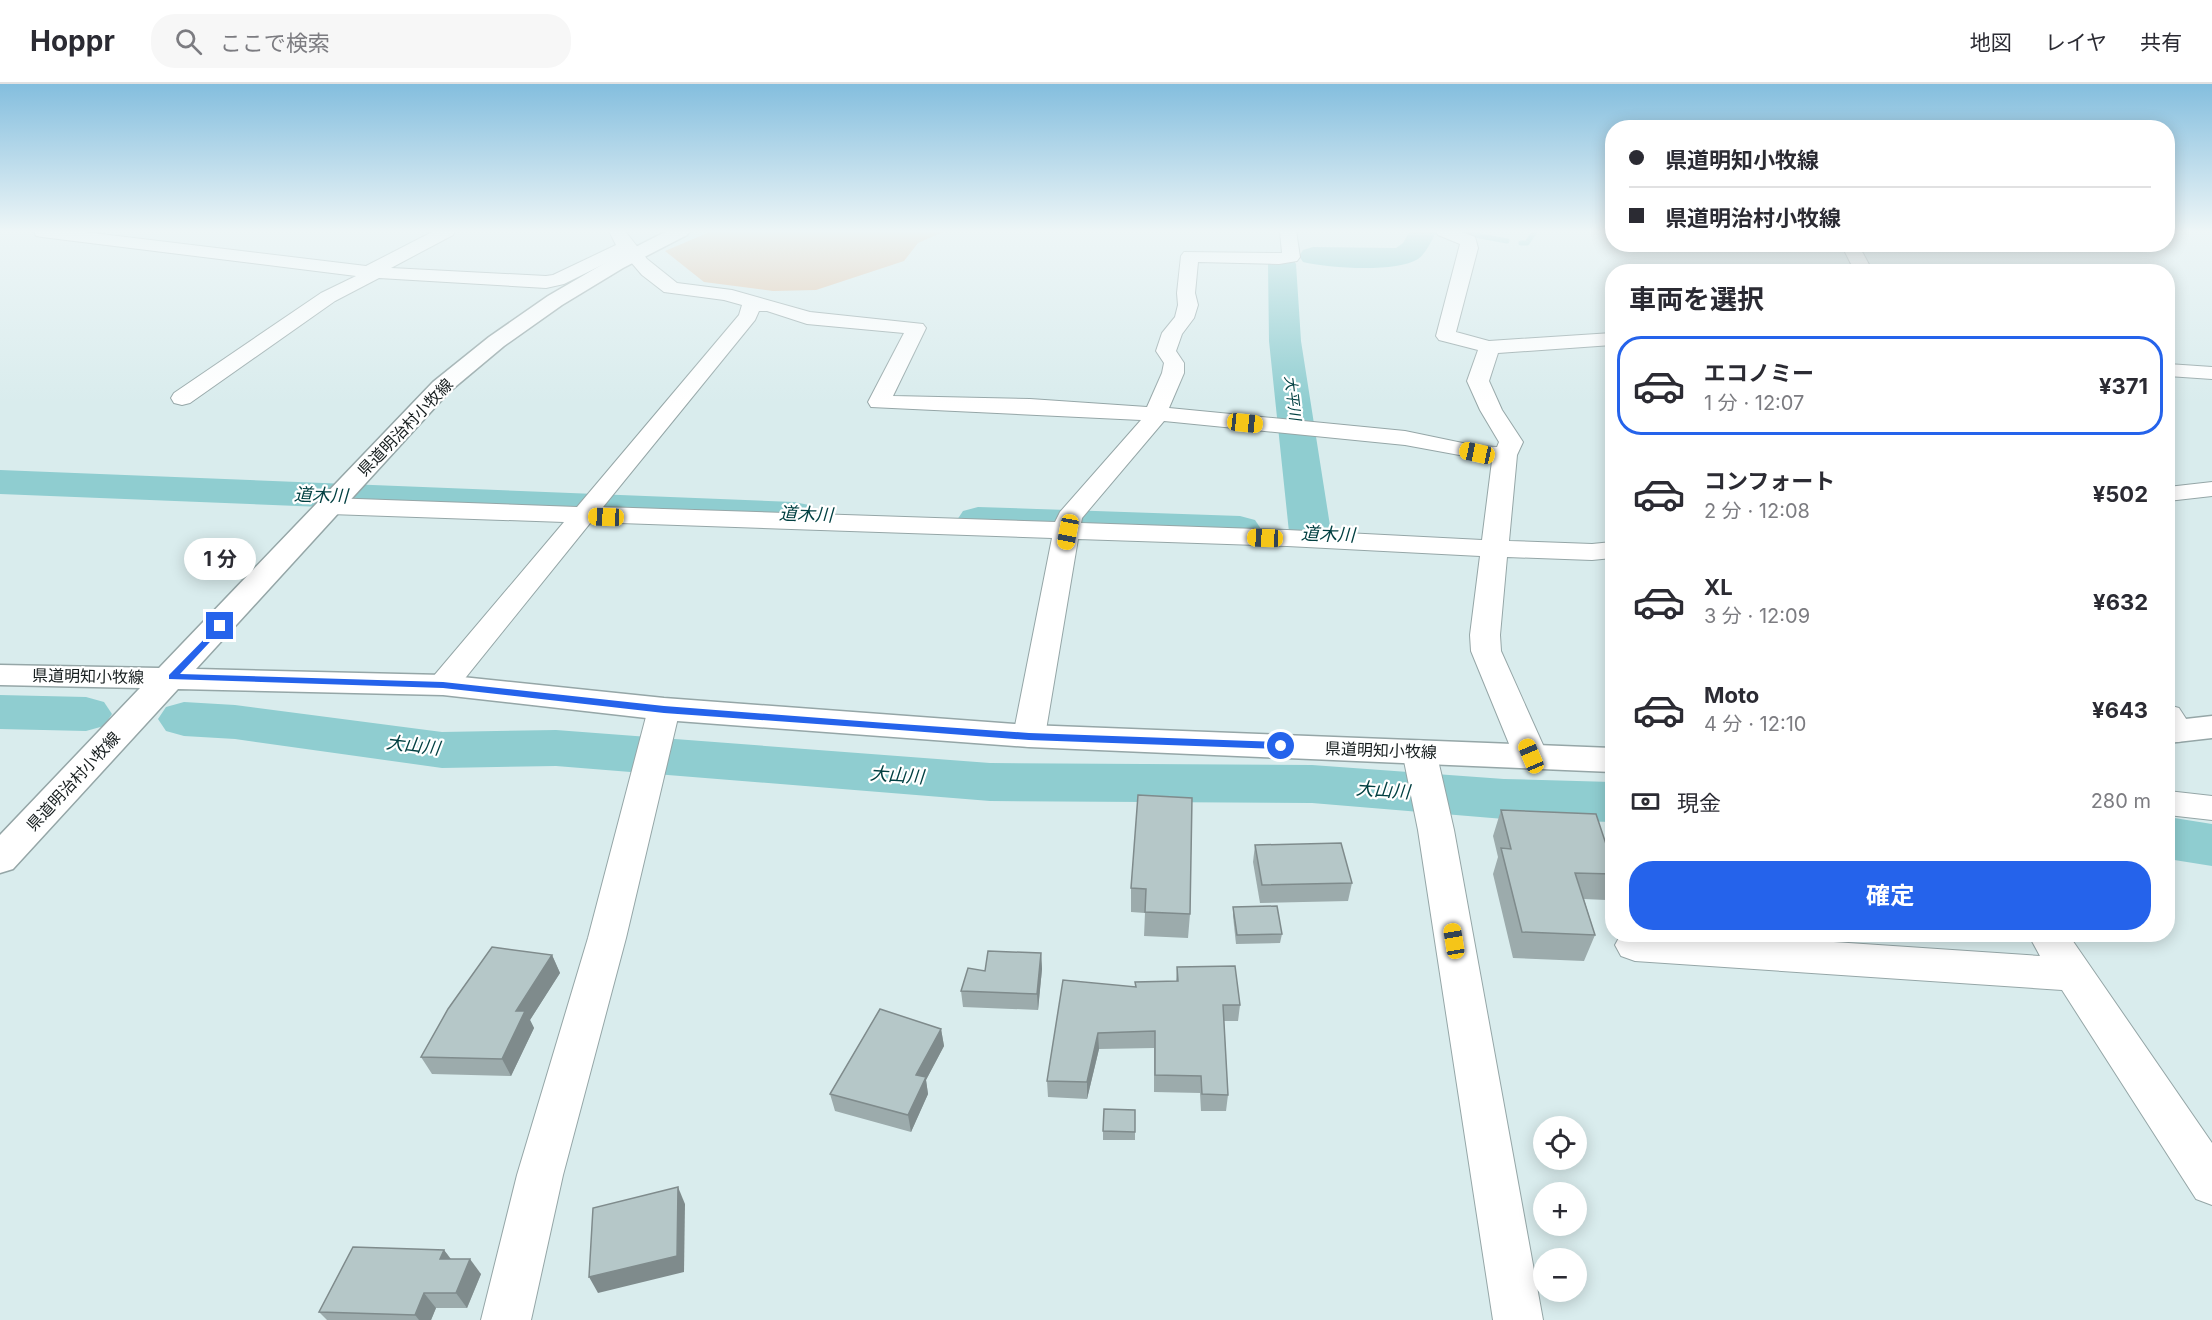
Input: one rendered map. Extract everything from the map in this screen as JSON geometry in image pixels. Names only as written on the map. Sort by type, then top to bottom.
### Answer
[{"type":"main road","name":"県道明治村小牧線","points":[[0,859],[423,405],[482,352],[569,289]]},
{"type":"main road","name":"県道明知小牧線","points":[[0,675],[172,677],[443,685],[661,720],[1029,736],[1419,757],[1531,756],[1605,760]]},
{"type":"main road","points":[[2175,726],[2212,727]]},
{"type":"street","points":[[182,398],[343,289]]},
{"type":"street","points":[[677,289],[721,293],[744,299],[753,303],[754,306]]},
{"type":"street","points":[[1029,736],[1068,525],[1158,414],[1174,363],[1166,351],[1172,333],[1184,318],[1188,305],[1186,289]]},
{"type":"street","points":[[1457,289],[1446,336],[1489,347],[1605,339]]},
{"type":"street","points":[[754,306],[769,305],[807,318],[916,328],[879,402],[1030,406],[1158,414],[1405,438],[1477,453],[1505,455]]},
{"type":"street","points":[[443,685],[754,306]]},
{"type":"street","points":[[1489,347],[1478,381],[1491,410],[1511,442],[1505,455],[1493,549],[1485,635],[1486,651],[1531,756]]},
{"type":"street","points":[[2175,370],[2212,373]]},
{"type":"street","points":[[2175,493],[2212,489]]},
{"type":"street","points":[[339,497],[589,509],[1068,525],[1493,549],[1605,551]]},
{"type":"street","points":[[506,1320],[540,1175],[607,938],[661,720]]},
{"type":"street","points":[[1419,757],[1433,820],[1518,1320]]},
{"type":"street","points":[[2175,804],[2212,808]]},
{"type":"street","points":[[1635,945],[2057,949],[2212,1183]]},
{"type":"shaded area","points":[[755,289],[820,289],[816,290],[773,291]]},
{"type":"building","points":[[1138,795],[1192,798],[1190,914],[1145,912],[1146,889],[1131,888]]},
{"type":"building","points":[[1501,810],[1596,814],[1605,841],[1605,874],[1575,873],[1595,935],[1522,932],[1501,848],[1511,849]]},
{"type":"building","points":[[1341,843],[1352,883],[1262,885],[1255,845]]},
{"type":"building","points":[[1277,906],[1282,934],[1237,935],[1233,907]]},
{"type":"building","points":[[492,947],[552,955],[516,1011],[525,1011],[502,1059],[421,1057],[448,1009]]},
{"type":"building","points":[[988,951],[1041,953],[1037,994],[961,991],[968,968],[985,971]]},
{"type":"building","points":[[1235,966],[1240,1005],[1223,1005],[1228,1095],[1202,1094],[1201,1076],[1155,1075],[1155,1031],[1098,1033],[1087,1082],[1047,1081],[1063,980],[1136,987],[1135,982],[1178,981],[1177,967]]},
{"type":"building","points":[[880,1009],[941,1029],[916,1075],[926,1077],[908,1115],[830,1094]]},
{"type":"building","points":[[1104,1109],[1135,1110],[1135,1132],[1103,1131]]},
{"type":"building","points":[[678,1187],[677,1256],[589,1277],[593,1208]]},
{"type":"building","points":[[353,1247],[444,1250],[440,1259],[470,1259],[456,1293],[424,1293],[415,1315],[319,1312]]},
{"type":"waterway","name":"大平川","points":[[1283,289],[1285,341],[1310,532]]},
{"type":"waterway","name":"道木川","points":[[0,482],[794,514]]},
{"type":"waterway","name":"道木川","points":[[978,520],[1240,529]]},
{"type":"waterway","name":"大山川","points":[[0,712],[86,714]]},
{"type":"waterway","name":"大山川","points":[[184,719],[235,722],[442,750],[556,748],[990,782],[1312,784],[1504,799],[1605,802]]},
{"type":"waterway","name":"大山川","points":[[2175,839],[2212,845]]},
{"type":"route","points":[[220,626],[172,677],[443,685],[664,710],[1029,736],[1281,746]]}]
